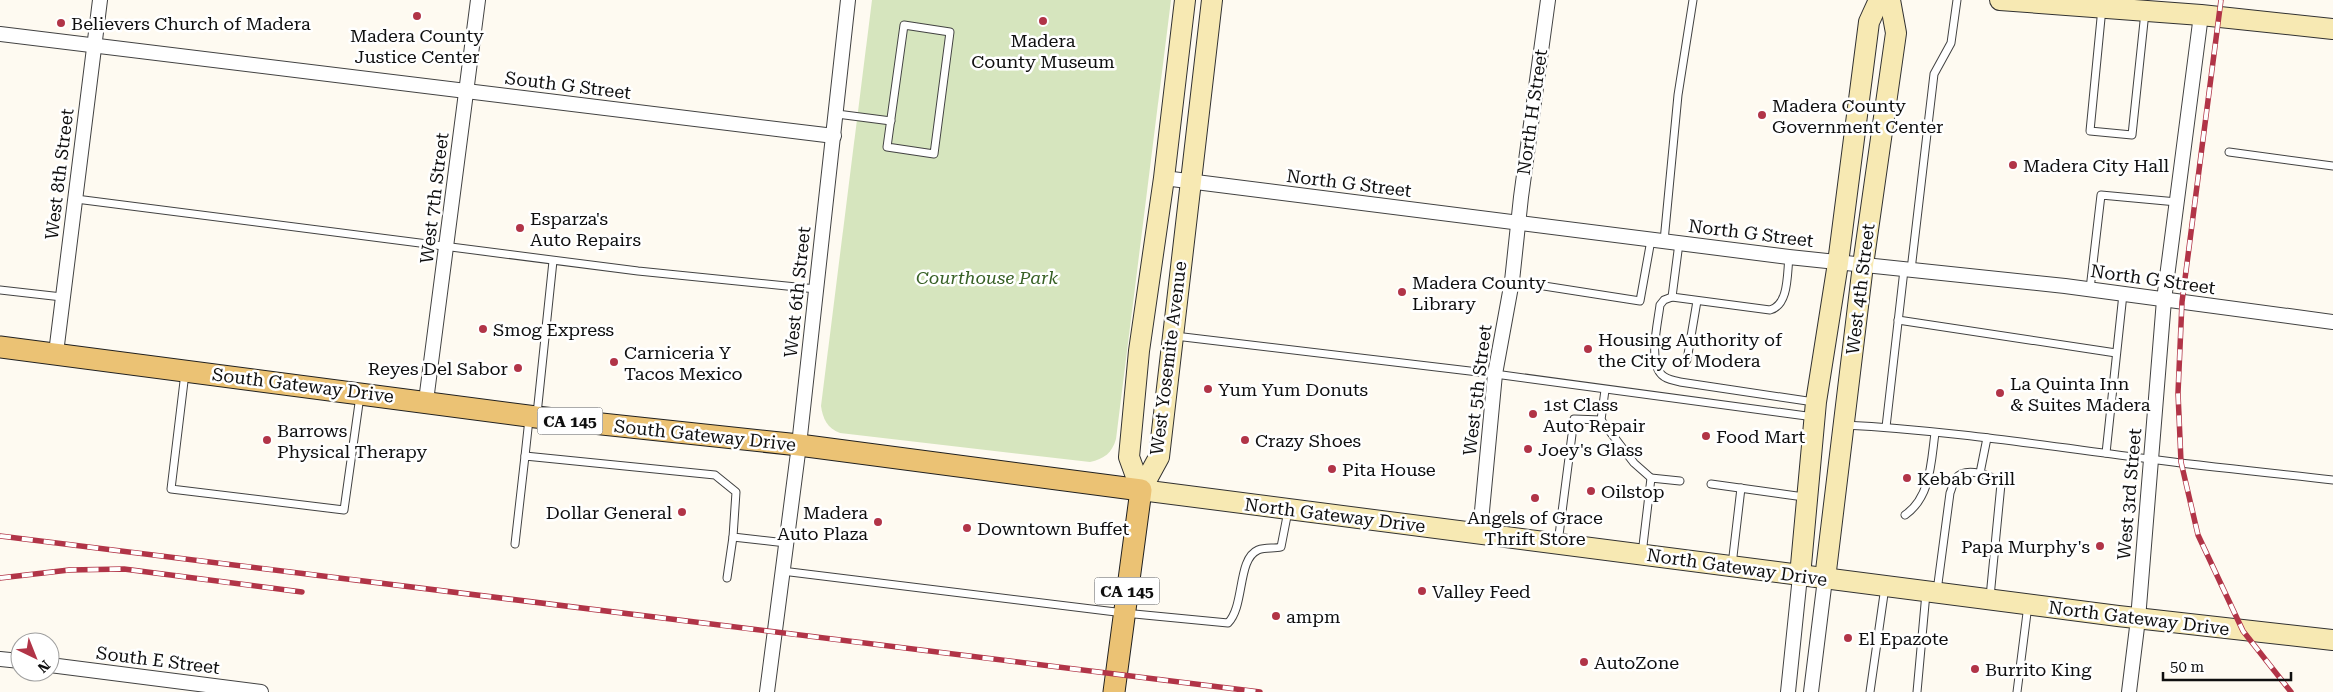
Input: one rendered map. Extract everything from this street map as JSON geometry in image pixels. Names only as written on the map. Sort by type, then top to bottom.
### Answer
[{"type":"main road","name":"West Yosemite Avenue","points":[[1141,490],[1129,457],[1139,350],[1164,178],[1185,0]]},
{"type":"main road","name":"West Yosemite Avenue","points":[[1141,490],[1158,457],[1189,181],[1212,0]]},
{"type":"main road","name":"West 4th Street","points":[[1800,576],[1816,410],[1838,262],[1869,22],[1879,0]]},
{"type":"main road","name":"West 4th Street","points":[[1825,579],[1863,265],[1896,33],[1890,0]]},
{"type":"main road","points":[[2000,0],[2201,15],[2333,29]]},
{"type":"main road","name":"South Gateway Drive","points":[[0,347],[426,401],[533,417],[799,445],[1141,490]]},
{"type":"main road","name":"North Gateway Drive","points":[[1141,490],[1288,510],[1480,532],[1800,576],[2138,619],[2333,640]]},
{"type":"main road","name":"CA 145","points":[[1114,692],[1141,490]]},
{"type":"street","name":"West 8th Street","points":[[56,354],[100,0]]},
{"type":"street","name":"West 7th Street","points":[[426,401],[478,0]]},
{"type":"street","name":"West 6th Street","points":[[767,692],[799,445],[837,114],[848,0]]},
{"type":"street","name":"North H Street","points":[[1518,224],[1548,0]]},
{"type":"street","name":"West 3rd Street","points":[[2129,692],[2138,619],[2164,300],[2201,15]]},
{"type":"street","name":"South G Street","points":[[0,34],[834,136]]},
{"type":"street","name":"North G Street","points":[[1164,178],[1518,224],[1789,257],[2090,290],[2333,322]]},
{"type":"street","name":"West 5th Street","points":[[1480,532],[1495,374],[1512,281],[1518,224]]},
{"type":"street","points":[[1788,692],[1800,576]]},
{"type":"street","points":[[1811,692],[1825,579]]},
{"type":"street","name":"South E Street","points":[[60,666],[230,690],[262,692]]},
{"type":"lane","points":[[1512,281],[1640,301],[1658,240],[1693,0]]},
{"type":"lane","points":[[1886,427],[1898,320],[1907,270],[1934,74],[1951,43],[1957,0]]},
{"type":"lane","points":[[2102,8],[2090,131],[2132,135],[2145,12]]},
{"type":"lane","points":[[904,25],[950,32],[934,154],[887,148],[891,121],[904,25]]},
{"type":"lane","points":[[837,114],[891,121]]},
{"type":"lane","points":[[2229,152],[2333,166]]},
{"type":"lane","points":[[2090,290],[2101,195],[2176,202]]},
{"type":"lane","points":[[76,199],[552,261],[816,289]]},
{"type":"lane","points":[[1672,298],[1679,243]]},
{"type":"lane","points":[[1789,257],[1782,303],[1776,308],[1770,310],[1672,298],[1664,300],[1660,305],[1654,359],[1661,375],[1668,379],[1816,410]]},
{"type":"lane","points":[[515,544],[552,261]]},
{"type":"lane","points":[[0,290],[62,297]]},
{"type":"lane","points":[[2106,453],[2123,294]]},
{"type":"lane","points":[[1687,360],[1697,301]]},
{"type":"lane","points":[[1898,320],[2116,353]]},
{"type":"lane","points":[[1172,336],[1495,374],[1605,390],[1816,410]]},
{"type":"lane","points":[[186,370],[171,489],[344,510],[360,393]]},
{"type":"lane","points":[[1605,390],[1601,420],[1634,463],[1651,478],[1680,481]]},
{"type":"lane","points":[[1558,543],[1574,419],[1601,420]]},
{"type":"lane","points":[[1843,425],[1886,427],[1987,438],[2151,460],[2333,480]]},
{"type":"lane","points":[[1905,515],[1917,507],[1928,482],[1935,433]]},
{"type":"lane","points":[[1980,474],[1987,438]]},
{"type":"lane","points":[[525,456],[715,475],[736,492],[733,538],[727,578]]},
{"type":"lane","points":[[1917,692],[1931,592],[1950,493],[1956,478],[1964,472],[1995,478],[2002,484],[1990,600]]},
{"type":"lane","points":[[1642,554],[1651,478]]},
{"type":"lane","points":[[1711,484],[1807,497]]},
{"type":"lane","points":[[1731,566],[1741,488]]},
{"type":"lane","points":[[782,571],[1124,613],[1228,623],[1236,611],[1248,558],[1256,551],[1281,547],[1288,510]]},
{"type":"lane","points":[[733,538],[786,543]]},
{"type":"lane","points":[[1870,692],[1885,586]]},
{"type":"lane","points":[[2018,692],[2028,605]]},
{"type":"green space","name":"Courthouse Park","points":[[872,0],[1171,0],[1116,439],[1107,455],[1090,462],[840,433],[829,426],[824,419],[821,406]]},
{"type":"railway","points":[[2221,0],[2182,302],[2178,393],[2181,462],[2198,535],[2243,631],[2291,692]]},
{"type":"railway","points":[[0,536],[1260,692]]},
{"type":"railway","points":[[0,578],[69,570],[124,569],[302,592]]},
{"type":"place","name":"Madera County Justice Center","points":[[417,16]]},
{"type":"place","name":"Madera County Museum","points":[[1043,21]]},
{"type":"place","name":"Believers Church of Madera","points":[[61,23]]},
{"type":"place","name":"Madera County Government Center","points":[[1762,115]]},
{"type":"place","name":"Madera City Hall","points":[[2013,165]]},
{"type":"place","name":"Esparza's Auto Repairs","points":[[520,228]]},
{"type":"place","name":"Madera County Library","points":[[1402,292]]},
{"type":"place","name":"Smog Express","points":[[483,329]]},
{"type":"place","name":"Housing Authority of the City of Modera","points":[[1588,349]]},
{"type":"place","name":"Carniceria Y Tacos Mexico","points":[[614,362]]},
{"type":"place","name":"Reyes Del Sabor","points":[[518,368]]},
{"type":"place","name":"Yum Yum Donuts","points":[[1208,389]]},
{"type":"place","name":"La Quinta Inn & Suites Madera","points":[[2000,393]]},
{"type":"place","name":"1st Class Auto Repair","points":[[1533,414]]},
{"type":"place","name":"Food Mart","points":[[1706,436]]},
{"type":"place","name":"Barrows Physical Therapy","points":[[267,440]]},
{"type":"place","name":"Crazy Shoes","points":[[1245,440]]},
{"type":"place","name":"Joey's Glass","points":[[1528,449]]},
{"type":"place","name":"Pita House","points":[[1332,469]]},
{"type":"place","name":"Kebab Grill","points":[[1907,478]]},
{"type":"place","name":"Oilstop","points":[[1591,491]]},
{"type":"place","name":"Angels of Grace Thrift Store","points":[[1535,498]]},
{"type":"place","name":"Dollar General","points":[[682,512]]},
{"type":"place","name":"Madera Auto Plaza","points":[[878,522]]},
{"type":"place","name":"Downtown Buffet","points":[[967,528]]},
{"type":"place","name":"Papa Murphy's","points":[[2100,546]]},
{"type":"place","name":"Valley Feed","points":[[1422,591]]},
{"type":"place","name":"ampm","points":[[1276,616]]},
{"type":"place","name":"El Epazote","points":[[1848,638]]},
{"type":"place","name":"AutoZone","points":[[1584,662]]},
{"type":"place","name":"Burrito King","points":[[1975,669]]}]
